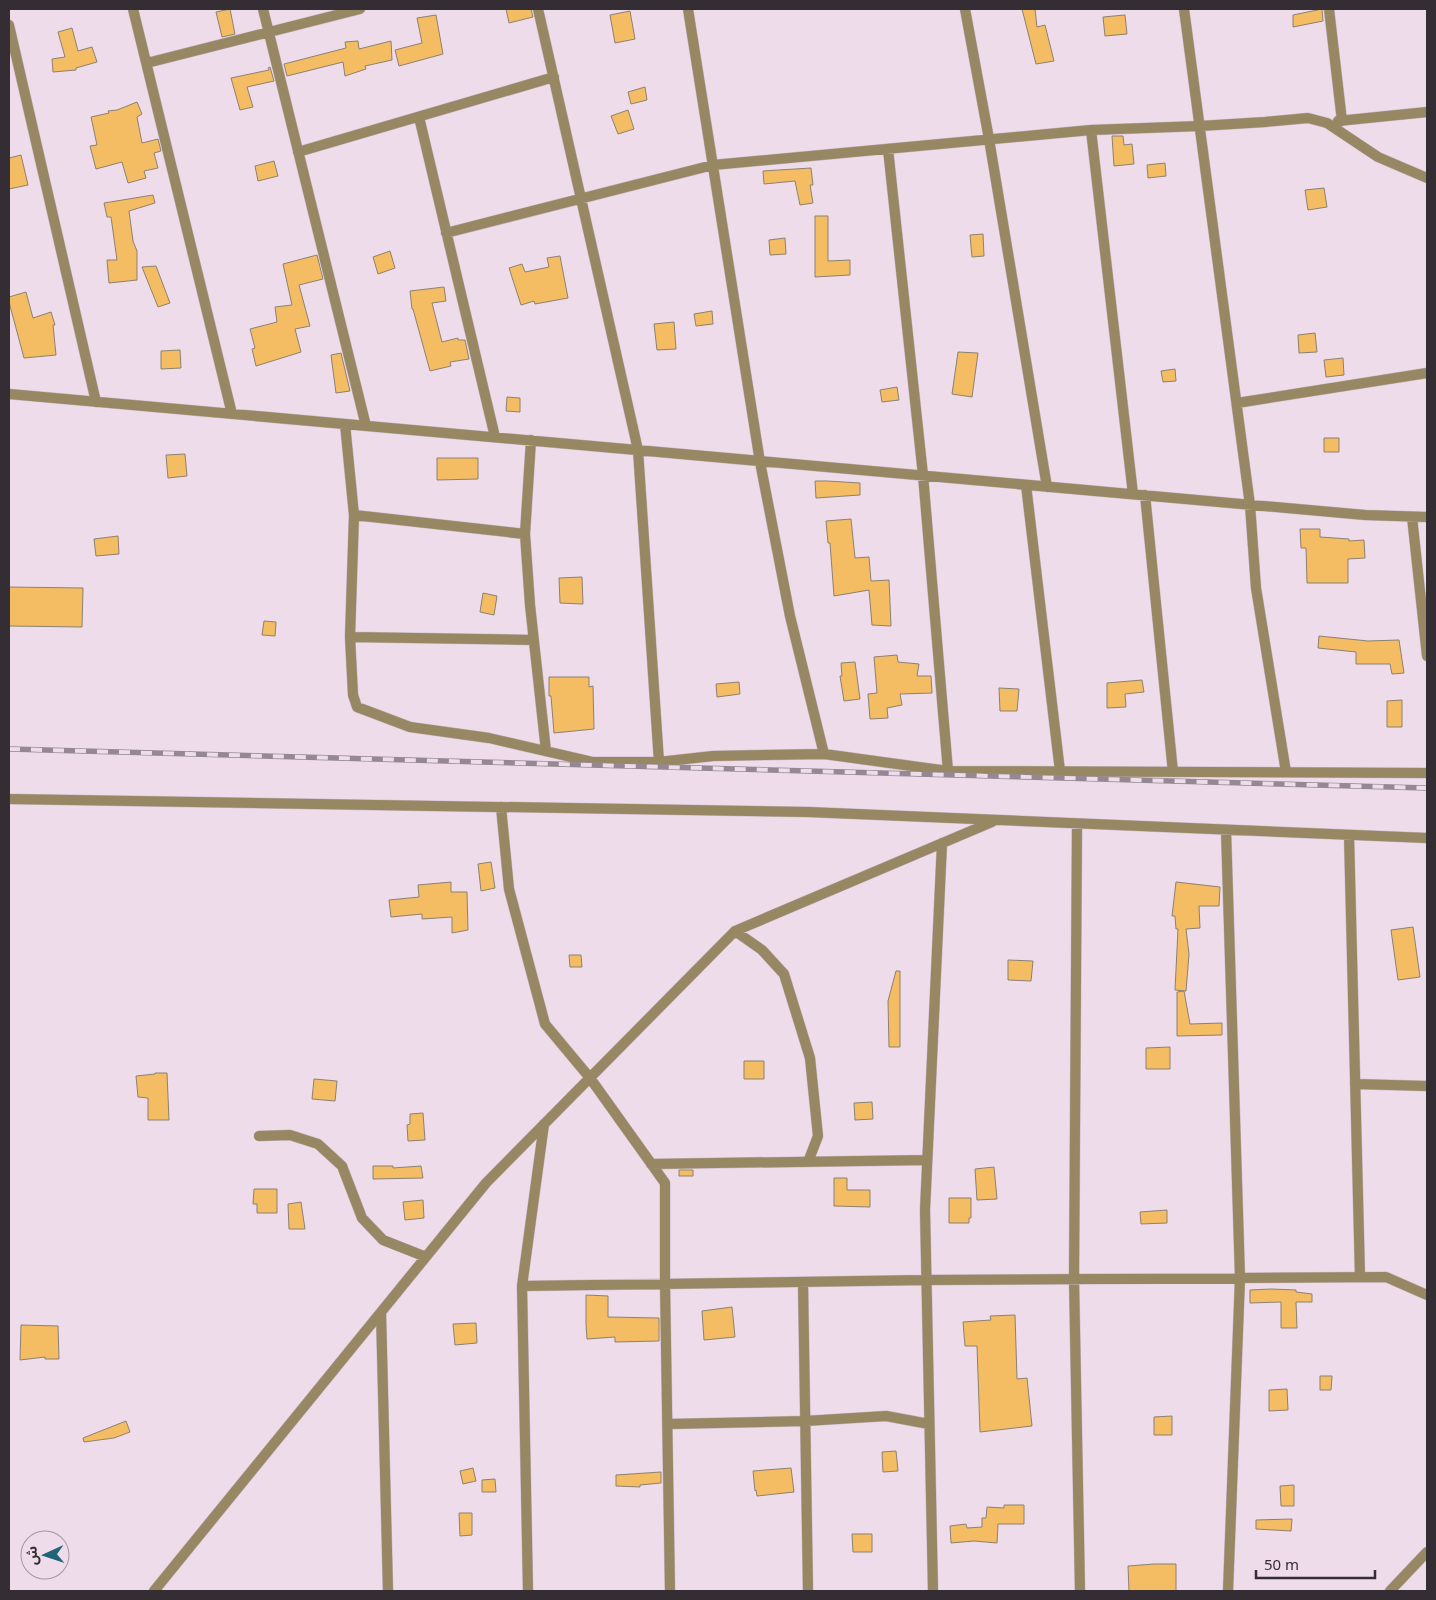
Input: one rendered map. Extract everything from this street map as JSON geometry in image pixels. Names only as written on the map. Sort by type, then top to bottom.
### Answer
[{"type":"street","points":[[133,9],[232,414]]},
{"type":"street","points":[[263,9],[366,426]]},
{"type":"street","points":[[147,63],[360,9]]},
{"type":"street","points":[[538,9],[638,450],[659,762]]},
{"type":"street","points":[[688,9],[760,462],[790,616],[824,754]]},
{"type":"street","points":[[965,9],[1047,486]]},
{"type":"street","points":[[1184,9],[1250,505],[1256,588],[1286,772]]},
{"type":"street","points":[[1329,9],[1342,121]]},
{"type":"street","points":[[9,25],[96,402]]},
{"type":"street","points":[[298,152],[554,77]]},
{"type":"street","points":[[446,233],[713,164],[1091,130],[1200,126],[1308,118],[1327,122],[1427,112]]},
{"type":"street","points":[[419,117],[495,437]]},
{"type":"street","points":[[1327,122],[1378,156],[1427,178]]},
{"type":"street","points":[[1091,130],[1133,494]]},
{"type":"street","points":[[888,149],[923,476],[948,771]]},
{"type":"street","points":[[1237,403],[1427,373]]},
{"type":"street","points":[[9,394],[1365,515],[1427,517]]},
{"type":"street","points":[[345,424],[354,515],[350,637],[353,695],[357,707],[410,727],[489,738],[593,762],[659,762],[713,756],[824,754],[948,771],[1427,773]]},
{"type":"street","points":[[531,440],[526,534],[534,640],[546,751]]},
{"type":"street","points":[[1026,485],[1060,771]]},
{"type":"street","points":[[1145,495],[1173,772]]},
{"type":"street","points":[[354,515],[526,534]]},
{"type":"street","points":[[1412,517],[1427,656]]},
{"type":"street","points":[[350,637],[534,640]]},
{"type":"street","points":[[9,799],[808,812],[1427,838]]},
{"type":"street","points":[[500,807],[509,889],[545,1024],[590,1078],[666,1183],[665,1284],[670,1591]]},
{"type":"street","points":[[154,1591],[486,1183],[735,931],[996,820]]},
{"type":"street","points":[[1077,824],[1074,1279],[1080,1591]]},
{"type":"street","points":[[1226,830],[1240,1278],[1228,1591]]},
{"type":"street","points":[[1350,835],[1360,1277]]},
{"type":"street","points":[[932,1591],[925,1210],[942,843]]},
{"type":"street","points":[[735,931],[762,950],[784,974],[810,1058],[818,1136],[808,1162]]},
{"type":"street","points":[[1355,1084],[1427,1086]]},
{"type":"street","points":[[528,1591],[522,1286],[544,1124]]},
{"type":"street","points":[[259,1136],[290,1135],[318,1144],[342,1166],[362,1218],[383,1240],[426,1256]]},
{"type":"street","points":[[651,1164],[927,1160]]},
{"type":"street","points":[[522,1286],[926,1280],[1386,1277],[1427,1295]]},
{"type":"street","points":[[803,1282],[808,1591]]},
{"type":"street","points":[[381,1312],[388,1591]]},
{"type":"street","points":[[668,1424],[805,1421],[886,1416],[929,1424]]},
{"type":"street","points":[[1390,1591],[1427,1552]]},
{"type":"building","points":[[230,9],[235,34],[222,37],[216,12]]},
{"type":"building","points":[[506,9],[531,9],[533,17],[509,23]]},
{"type":"building","points":[[1022,9],[1035,9],[1037,27],[1045,25],[1054,61],[1036,64]]},
{"type":"building","points":[[1322,9],[1323,21],[1293,27],[1293,15]]},
{"type":"building","points":[[630,11],[635,39],[615,43],[610,15]]},
{"type":"building","points":[[436,15],[443,54],[399,66],[395,50],[422,43],[417,18]]},
{"type":"building","points":[[1125,15],[1127,34],[1105,36],[1103,17]]},
{"type":"building","points":[[72,28],[78,51],[92,47],[97,62],[76,68],[76,70],[53,72],[52,59],[65,57],[58,32]]},
{"type":"building","points":[[358,41],[359,49],[391,41],[392,60],[365,66],[366,69],[345,76],[343,62],[287,76],[284,64],[346,48],[345,42]]},
{"type":"building","points":[[270,67],[274,81],[247,87],[253,107],[240,110],[231,78],[269,70],[268,68]]},
{"type":"building","points":[[645,87],[647,100],[631,104],[628,92]]},
{"type":"building","points":[[137,102],[142,114],[137,117],[142,143],[158,139],[161,151],[154,153],[158,168],[144,171],[146,178],[128,183],[122,162],[96,169],[90,146],[97,145],[91,117],[109,113],[108,111],[117,110]]},
{"type":"building","points":[[628,110],[634,129],[618,134],[611,116]]},
{"type":"building","points":[[1112,136],[1123,136],[1124,145],[1132,144],[1134,164],[1114,166]]},
{"type":"building","points":[[21,155],[28,185],[9,189],[9,158]]},
{"type":"building","points":[[274,161],[278,176],[258,181],[255,166]]},
{"type":"building","points":[[1165,163],[1166,176],[1148,178],[1147,165]]},
{"type":"building","points":[[811,168],[813,185],[810,185],[813,203],[800,205],[795,181],[764,184],[763,171]]},
{"type":"building","points":[[1324,188],[1327,207],[1308,210],[1305,190]]},
{"type":"building","points":[[153,195],[155,203],[129,211],[133,241],[137,251],[137,280],[109,283],[107,260],[117,260],[111,217],[107,217],[104,203]]},
{"type":"building","points":[[815,216],[828,216],[828,261],[850,260],[850,275],[815,277]]},
{"type":"building","points":[[983,234],[984,256],[972,257],[970,235]]},
{"type":"building","points":[[785,238],[786,254],[770,255],[769,240]]},
{"type":"building","points":[[390,251],[395,268],[378,274],[373,257]]},
{"type":"building","points":[[317,255],[323,279],[299,285],[310,326],[295,329],[301,352],[256,366],[252,349],[255,348],[250,329],[277,322],[275,307],[292,305],[283,264]]},
{"type":"building","points":[[560,256],[568,298],[535,304],[534,301],[521,305],[509,268],[522,264],[525,272],[549,267],[547,258]]},
{"type":"building","points":[[156,266],[170,303],[158,307],[142,267]]},
{"type":"building","points":[[444,287],[446,301],[432,303],[442,342],[458,338],[458,340],[465,340],[469,359],[450,362],[451,366],[430,371],[412,309],[410,291]]},
{"type":"building","points":[[26,292],[33,318],[51,312],[55,325],[53,325],[56,355],[24,358],[9,297]]},
{"type":"building","points":[[712,311],[713,324],[696,326],[694,314]]},
{"type":"building","points":[[674,322],[676,349],[657,350],[654,324]]},
{"type":"building","points":[[1315,333],[1317,352],[1299,353],[1298,335]]},
{"type":"building","points":[[180,350],[181,368],[161,369],[161,351]]},
{"type":"building","points":[[958,352],[978,353],[972,397],[952,394]]},
{"type":"building","points":[[341,353],[350,391],[336,393],[331,355]]},
{"type":"building","points":[[1343,358],[1344,375],[1326,377],[1324,360]]},
{"type":"building","points":[[1175,369],[1176,381],[1163,382],[1161,371]]},
{"type":"building","points":[[897,387],[899,400],[882,402],[880,390]]},
{"type":"building","points":[[507,397],[520,398],[520,412],[506,411]]},
{"type":"building","points":[[1324,438],[1339,438],[1339,452],[1324,452]]},
{"type":"building","points":[[185,454],[187,476],[168,478],[166,455]]},
{"type":"building","points":[[437,458],[478,458],[478,479],[437,480]]},
{"type":"building","points":[[815,481],[860,483],[860,495],[816,498]]},
{"type":"building","points":[[851,519],[855,558],[869,557],[871,581],[889,580],[891,626],[872,625],[869,590],[834,596],[830,543],[828,543],[826,521]]},
{"type":"building","points":[[1300,529],[1320,529],[1320,537],[1349,539],[1349,541],[1364,540],[1365,558],[1348,559],[1348,583],[1307,583],[1306,548],[1301,548]]},
{"type":"building","points":[[118,536],[119,554],[96,556],[94,539]]},
{"type":"building","points":[[582,577],[583,604],[560,603],[559,578]]},
{"type":"building","points":[[9,587],[83,588],[82,627],[9,626]]},
{"type":"building","points":[[483,593],[497,596],[494,615],[480,612]]},
{"type":"building","points":[[264,621],[276,622],[275,636],[262,635]]},
{"type":"building","points":[[1319,636],[1368,641],[1399,640],[1404,673],[1392,674],[1390,664],[1356,664],[1356,652],[1318,648]]},
{"type":"building","points":[[897,655],[898,662],[919,664],[917,676],[931,676],[932,693],[900,694],[902,705],[887,708],[888,718],[870,719],[868,694],[877,693],[874,657]]},
{"type":"building","points":[[855,662],[860,699],[844,701],[840,676],[842,676],[841,663]]},
{"type":"building","points":[[549,677],[589,677],[589,687],[593,686],[594,729],[554,733],[551,696],[549,696]]},
{"type":"building","points":[[1142,680],[1144,692],[1125,694],[1126,707],[1107,708],[1107,683]]},
{"type":"building","points":[[739,682],[740,694],[717,697],[716,684]]},
{"type":"building","points":[[999,688],[1019,689],[1017,711],[1000,711]]},
{"type":"building","points":[[1402,700],[1402,727],[1387,727],[1387,701]]},
{"type":"building","points":[[491,862],[495,888],[481,891],[478,864]]},
{"type":"building","points":[[451,882],[451,892],[467,892],[468,930],[452,933],[452,917],[422,919],[422,914],[391,917],[389,900],[419,897],[418,885]]},
{"type":"building","points":[[1176,882],[1220,887],[1219,906],[1199,906],[1200,928],[1186,929],[1189,954],[1186,991],[1175,990],[1178,929],[1176,929],[1175,916],[1172,916]]},
{"type":"building","points":[[1413,927],[1420,977],[1398,980],[1391,930]]},
{"type":"building","points":[[569,955],[581,955],[582,967],[570,967]]},
{"type":"building","points":[[1008,960],[1033,961],[1031,981],[1008,980]]},
{"type":"building","points":[[896,971],[900,971],[900,1047],[889,1047],[888,1001]]},
{"type":"building","points":[[1184,991],[1190,1024],[1222,1023],[1222,1035],[1177,1036],[1177,992]]},
{"type":"building","points":[[1170,1047],[1170,1069],[1146,1069],[1146,1048]]},
{"type":"building","points":[[744,1061],[764,1061],[764,1079],[744,1079]]},
{"type":"building","points":[[167,1073],[169,1120],[148,1120],[148,1098],[138,1097],[136,1076]]},
{"type":"building","points":[[314,1079],[337,1081],[335,1101],[312,1099]]},
{"type":"building","points":[[872,1102],[873,1119],[855,1120],[854,1103]]},
{"type":"building","points":[[423,1113],[425,1140],[408,1141],[407,1125],[410,1124],[410,1114]]},
{"type":"building","points":[[373,1166],[393,1166],[393,1168],[421,1166],[423,1178],[373,1179]]},
{"type":"building","points":[[994,1167],[997,1199],[977,1200],[975,1169]]},
{"type":"building","points":[[679,1170],[693,1170],[693,1176],[679,1176]]},
{"type":"building","points":[[834,1178],[847,1178],[847,1190],[870,1190],[870,1207],[834,1206]]},
{"type":"building","points":[[254,1189],[277,1189],[277,1213],[257,1213],[257,1204],[253,1204]]},
{"type":"building","points":[[949,1198],[971,1198],[971,1218],[969,1218],[969,1223],[949,1223]]},
{"type":"building","points":[[423,1200],[424,1218],[405,1220],[403,1202]]},
{"type":"building","points":[[301,1202],[305,1229],[289,1229],[288,1204]]},
{"type":"building","points":[[1167,1210],[1167,1223],[1141,1224],[1140,1212]]},
{"type":"building","points":[[1250,1290],[1296,1290],[1296,1292],[1312,1294],[1312,1302],[1296,1302],[1297,1328],[1281,1328],[1281,1302],[1250,1303]]},
{"type":"building","points":[[586,1295],[608,1296],[608,1317],[659,1318],[659,1341],[615,1342],[615,1337],[587,1339]]},
{"type":"building","points":[[732,1307],[735,1337],[704,1340],[702,1311]]},
{"type":"building","points":[[1015,1315],[1017,1379],[1027,1378],[1032,1426],[980,1432],[977,1346],[965,1346],[963,1322],[991,1320],[990,1316]]},
{"type":"building","points":[[476,1323],[477,1343],[455,1345],[453,1324]]},
{"type":"building","points":[[21,1325],[58,1326],[59,1359],[45,1359],[45,1357],[20,1360]]},
{"type":"building","points":[[1320,1376],[1332,1376],[1331,1390],[1320,1390]]},
{"type":"building","points":[[1287,1389],[1288,1410],[1269,1411],[1269,1390]]},
{"type":"building","points":[[1172,1416],[1172,1435],[1154,1435],[1154,1417]]},
{"type":"building","points":[[126,1421],[130,1432],[114,1438],[84,1442],[83,1438]]},
{"type":"building","points":[[896,1451],[898,1471],[883,1472],[882,1452]]},
{"type":"building","points":[[473,1468],[476,1481],[463,1484],[460,1471]]},
{"type":"building","points":[[791,1468],[794,1492],[757,1496],[753,1471]]},
{"type":"building","points":[[661,1472],[661,1483],[640,1485],[640,1487],[616,1486],[616,1475]]},
{"type":"building","points":[[495,1479],[496,1492],[482,1492],[482,1480]]},
{"type":"building","points":[[1294,1485],[1294,1506],[1281,1506],[1280,1486]]},
{"type":"building","points":[[1004,1505],[1024,1505],[1024,1524],[998,1524],[997,1543],[974,1541],[951,1543],[950,1526],[966,1524],[967,1528],[982,1527],[982,1518],[986,1518],[987,1507],[1004,1508]]},
{"type":"building","points":[[459,1513],[472,1513],[472,1535],[460,1536]]},
{"type":"building","points":[[1292,1519],[1291,1531],[1256,1529],[1256,1520]]},
{"type":"building","points":[[852,1534],[872,1534],[872,1552],[853,1552]]},
{"type":"building","points":[[1176,1564],[1176,1591],[1129,1591],[1128,1566]]},
{"type":"railway","points":[[9,749],[1427,788]]}]
